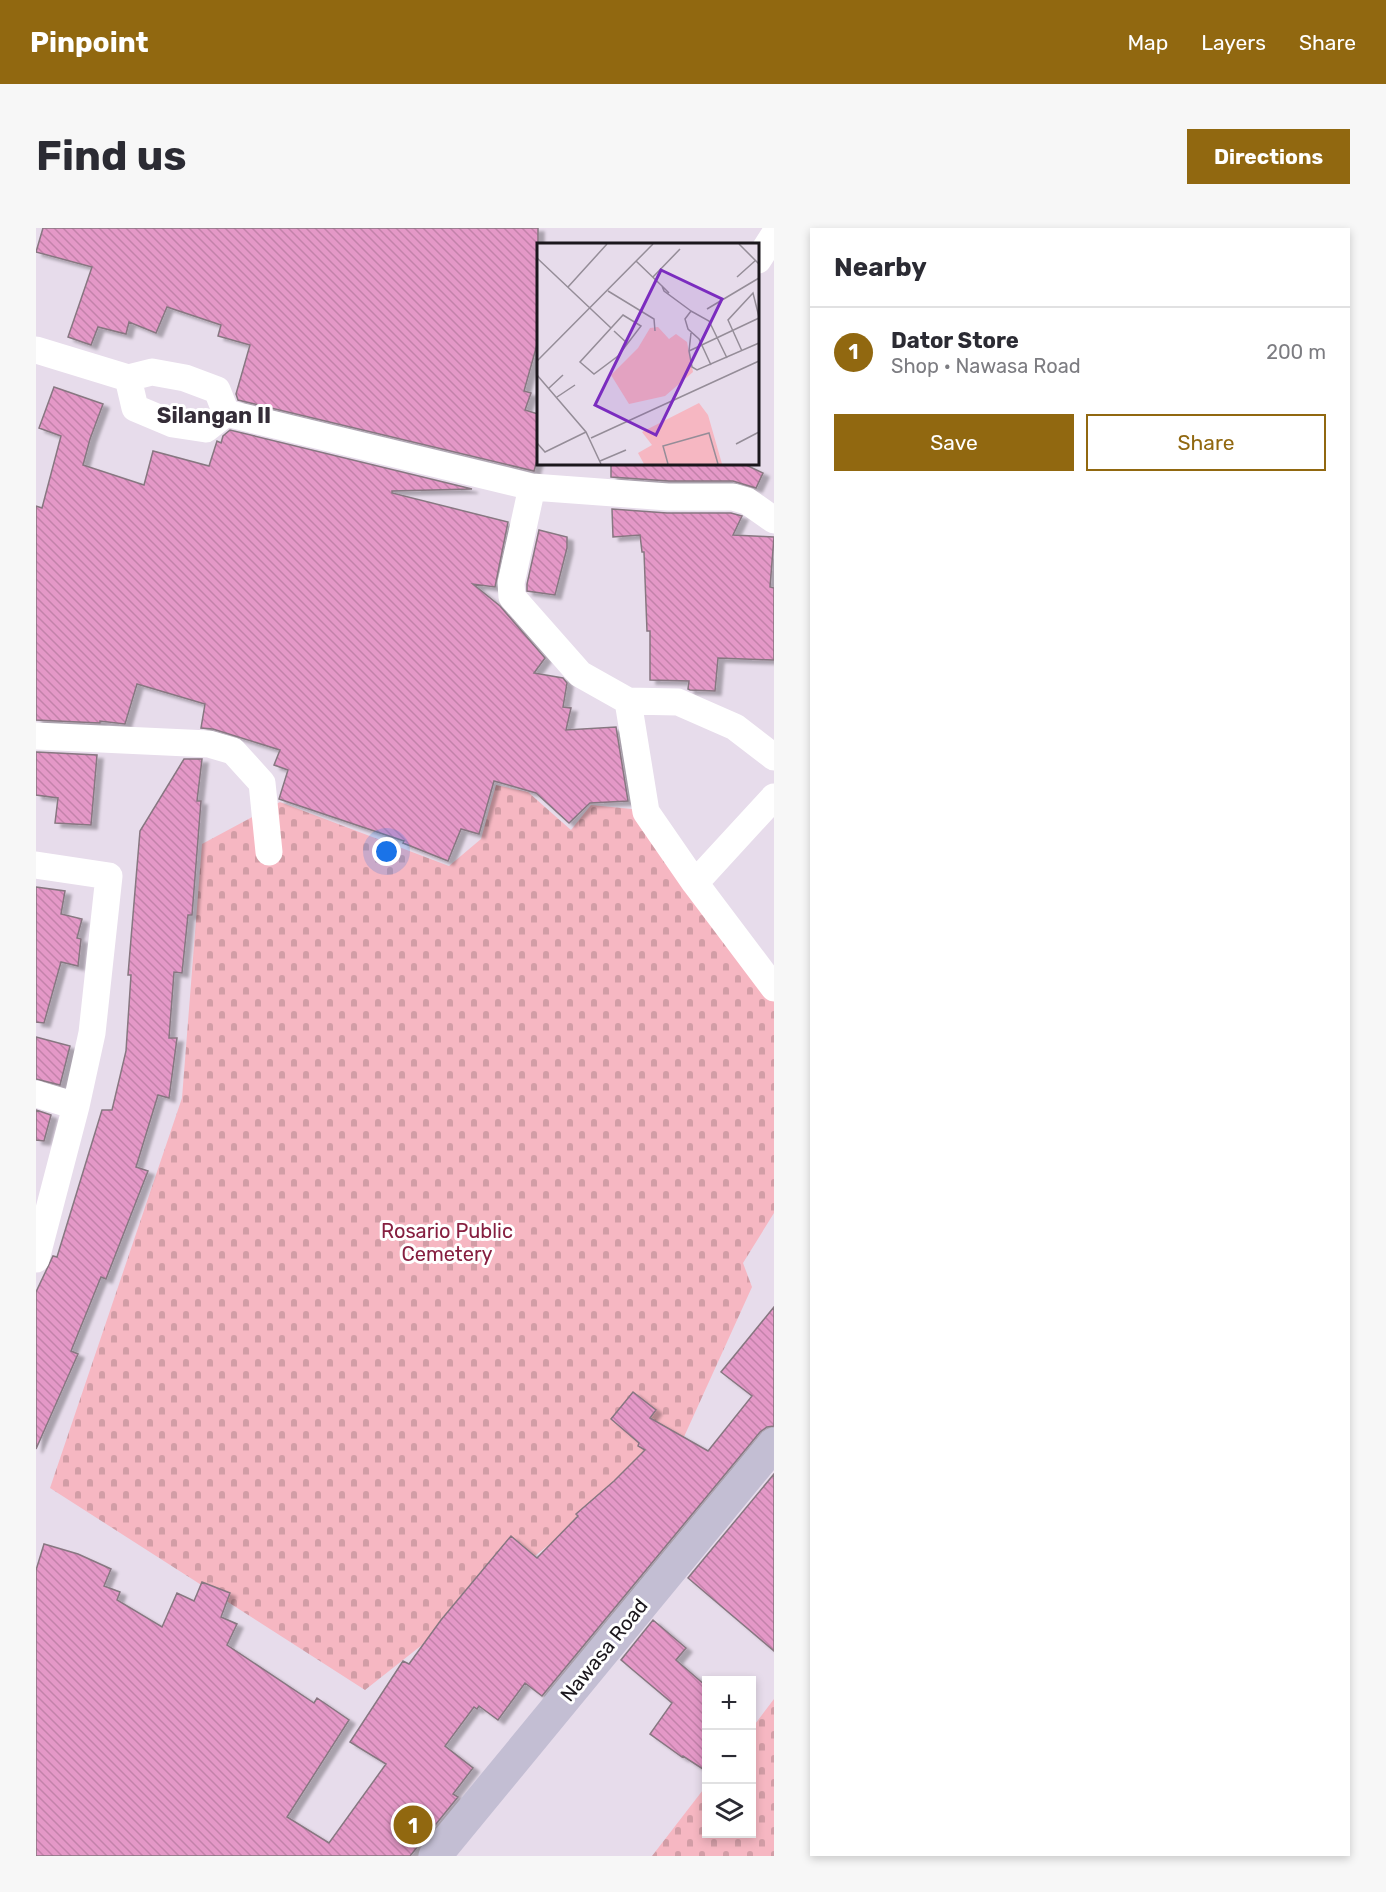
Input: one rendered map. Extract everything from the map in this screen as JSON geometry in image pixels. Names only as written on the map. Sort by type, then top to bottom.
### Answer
[{"type":"street","points":[[759,258],[774,235]]},
{"type":"street","points":[[36,350],[128,378],[152,372],[185,378],[217,390],[226,413]]},
{"type":"street","points":[[128,378],[135,408],[173,424],[206,429],[226,413]]},
{"type":"street","points":[[226,413],[532,488],[668,497],[733,497],[747,501],[774,520]]},
{"type":"street","points":[[532,488],[511,583],[512,597],[580,674],[628,701],[678,702],[735,727],[774,757]]},
{"type":"street","points":[[628,701],[646,812],[695,883],[774,988]]},
{"type":"street","points":[[36,736],[209,744],[233,751],[262,783],[269,852]]},
{"type":"street","points":[[695,883],[774,797]]},
{"type":"street","points":[[36,865],[109,876],[92,1033],[76,1106],[36,1259]]},
{"type":"street","points":[[36,1094],[76,1106]]},
{"type":"street","name":"Nawasa Road","points":[[435,1856],[774,1444]]},
{"type":"green space","name":"Rosario Public Cemetery","points":[[496,785],[528,792],[571,830],[591,805],[632,809],[774,995],[774,1213],[743,1263],[752,1287],[683,1439],[365,1690],[50,1488],[182,1098],[202,844],[280,802],[449,866],[481,839]]},
{"type":"green space","points":[[774,1699],[774,1856],[652,1856],[702,1791],[702,1838],[756,1838],[756,1723]]},
{"type":"building","points":[[43,228],[538,228],[537,345],[524,391],[531,393],[525,410],[537,414],[537,460],[534,471],[238,400],[236,394],[250,345],[218,336],[221,325],[167,307],[156,333],[129,322],[126,334],[98,327],[91,345],[68,337],[92,267],[36,252]]},
{"type":"building","points":[[54,387],[103,404],[83,465],[144,485],[153,451],[209,466],[217,441],[221,443],[223,436],[230,430],[472,489],[392,491],[392,493],[508,522],[495,587],[473,584],[500,606],[545,658],[534,673],[563,678],[567,683],[563,707],[571,708],[566,730],[616,727],[628,801],[590,803],[569,823],[536,793],[494,781],[479,834],[461,829],[448,861],[403,843],[404,841],[279,799],[288,770],[274,765],[280,750],[213,729],[201,728],[205,704],[137,684],[125,724],[100,721],[100,723],[36,720],[36,506],[42,508],[61,436],[39,428]]},
{"type":"building","points":[[611,465],[746,465],[763,473],[756,488],[733,481],[669,481],[611,477]]},
{"type":"building","points":[[612,509],[667,513],[731,513],[742,516],[733,535],[774,537],[770,587],[774,588],[774,660],[718,658],[715,691],[690,690],[688,689],[689,681],[650,680],[650,631],[647,631],[644,552],[642,552],[640,535],[613,537]]},
{"type":"building","points":[[539,530],[567,537],[567,548],[555,595],[527,591]]},
{"type":"building","points":[[36,752],[97,755],[91,825],[55,823],[58,798],[36,795]]},
{"type":"building","points":[[184,759],[202,759],[197,801],[201,801],[192,915],[188,915],[182,973],[174,972],[169,1038],[177,1038],[169,1098],[158,1095],[136,1167],[148,1171],[106,1279],[101,1277],[71,1351],[78,1354],[36,1449],[36,1292],[53,1256],[57,1257],[102,1110],[112,1110],[126,1051],[131,975],[128,975],[140,831]]},
{"type":"building","points":[[36,887],[65,891],[61,914],[82,919],[77,938],[81,939],[78,966],[61,962],[44,1023],[36,1022]]},
{"type":"building","points":[[36,1037],[70,1046],[60,1085],[36,1079]]},
{"type":"building","points":[[36,1110],[51,1115],[44,1141],[36,1140]]},
{"type":"building","points":[[774,1307],[774,1426],[767,1427],[760,1432],[542,1696],[525,1683],[498,1720],[479,1706],[477,1709],[474,1707],[445,1746],[473,1768],[453,1794],[458,1797],[410,1856],[36,1856],[36,1570],[44,1544],[78,1554],[111,1569],[104,1586],[120,1592],[117,1600],[162,1627],[177,1593],[194,1601],[202,1582],[230,1593],[221,1617],[237,1624],[227,1645],[314,1703],[317,1698],[349,1720],[287,1817],[329,1843],[386,1764],[350,1742],[403,1661],[409,1664],[441,1620],[511,1536],[537,1558],[578,1516],[576,1514],[645,1450],[611,1419],[633,1392],[656,1410],[650,1418],[708,1451],[752,1396],[721,1372]]},
{"type":"building","points":[[774,1474],[774,1651],[688,1578]]},
{"type":"building","points":[[653,1620],[686,1648],[676,1660],[702,1683],[702,1768],[650,1734],[672,1703],[621,1660]]},
{"type":"place","name":"Dator Store","points":[[413,1825]]},
{"type":"district","name":"Silangan II","points":[[214,415]]}]
